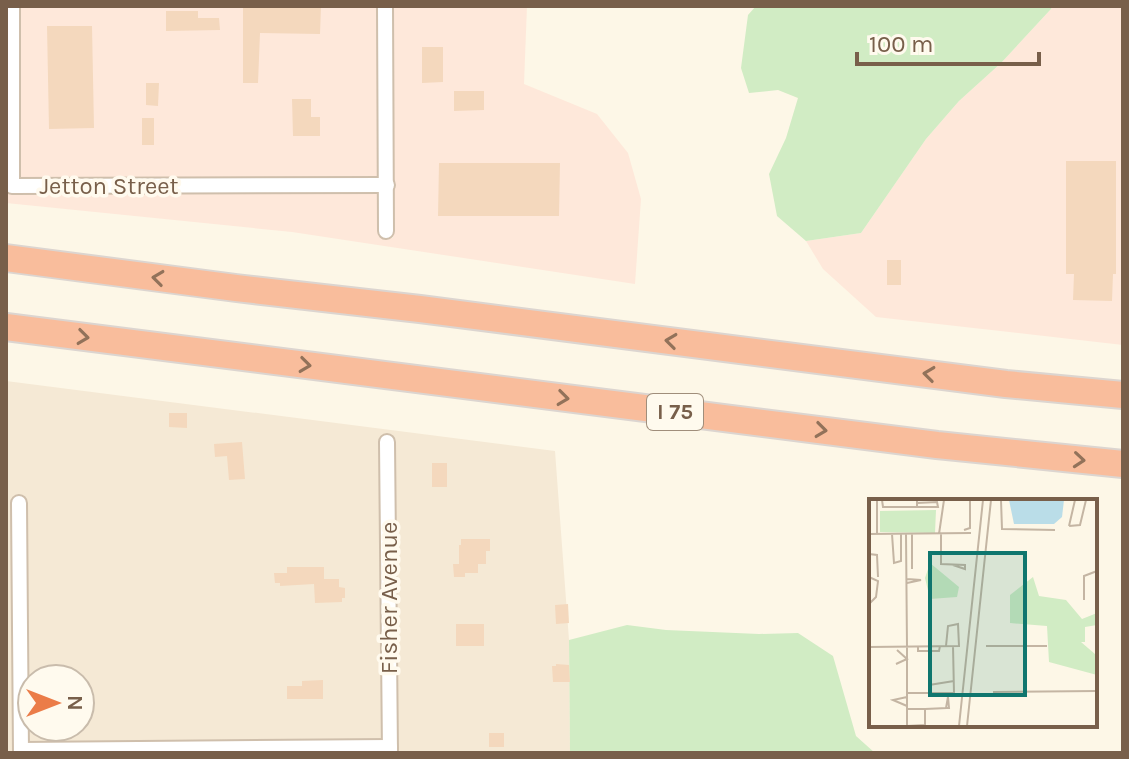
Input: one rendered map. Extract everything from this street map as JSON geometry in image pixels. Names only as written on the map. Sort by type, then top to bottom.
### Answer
[{"type":"highway","points":[[6,258],[1006,384],[1123,395]]},
{"type":"highway","name":"I 75","points":[[6,327],[937,445],[1123,464]]},
{"type":"street","name":"Jetton Street","points":[[12,6],[12,186],[387,185]]},
{"type":"street","points":[[385,6],[386,231]]},
{"type":"street","name":"Fisher Avenue","points":[[387,442],[390,750]]},
{"type":"street","points":[[19,503],[21,752],[390,750]]},
{"type":"shaded area","points":[[20,6],[378,6],[380,179],[19,180]]},
{"type":"shaded area","points":[[392,6],[527,6],[524,84],[597,114],[628,153],[641,199],[635,284],[292,232],[6,203],[6,188],[380,191],[379,237],[393,238]]},
{"type":"shaded area","points":[[1052,6],[1123,6],[1123,345],[876,317],[823,269],[806,241],[861,233],[926,139]]},
{"type":"shaded area","points":[[6,381],[555,451],[569,640],[570,753],[397,753],[394,436],[381,436],[383,740],[28,744],[96,743],[96,663],[27,663],[26,497],[13,496],[14,753],[6,753]]},
{"type":"green space","points":[[756,6],[1052,6],[926,139],[861,233],[806,241],[777,216],[769,174],[786,138],[798,98],[778,90],[749,93],[741,68],[748,15]]},
{"type":"green space","points":[[627,625],[666,630],[798,633],[833,656],[856,736],[875,753],[570,753],[569,640]]},
{"type":"building","points":[[243,6],[321,6],[320,34],[260,33],[258,83],[243,83]]},
{"type":"building","points":[[166,11],[198,11],[198,18],[219,18],[220,30],[166,31]]},
{"type":"building","points":[[47,26],[92,26],[94,128],[49,129]]},
{"type":"building","points":[[422,47],[443,47],[443,82],[422,83]]},
{"type":"building","points":[[146,83],[159,83],[158,106],[146,105]]},
{"type":"building","points":[[454,91],[484,91],[484,110],[454,111]]},
{"type":"building","points":[[292,99],[311,99],[311,117],[320,117],[320,136],[293,136]]},
{"type":"building","points":[[142,118],[154,118],[154,145],[142,145]]},
{"type":"building","points":[[1066,161],[1116,161],[1116,274],[1113,274],[1112,301],[1073,300],[1074,274],[1066,274]]},
{"type":"building","points":[[439,163],[560,163],[559,216],[438,216]]},
{"type":"building","points":[[887,260],[901,260],[901,285],[887,285]]},
{"type":"building","points":[[169,413],[187,413],[187,428],[169,427]]},
{"type":"building","points":[[242,442],[245,479],[229,480],[227,456],[215,457],[214,444]]},
{"type":"building","points":[[432,463],[447,463],[447,487],[432,487]]},
{"type":"building","points":[[461,539],[490,539],[490,551],[486,551],[486,564],[478,564],[478,573],[454,577],[453,564],[459,564]]},
{"type":"building","points":[[287,567],[324,567],[324,579],[339,579],[339,587],[345,588],[345,598],[342,602],[315,603],[314,584],[280,586],[280,583],[275,583],[274,573],[287,573]]},
{"type":"building","points":[[568,604],[569,623],[556,624],[555,605]]},
{"type":"building","points":[[456,624],[484,624],[484,646],[456,646]]},
{"type":"building","points":[[569,665],[570,682],[553,682],[552,666]]},
{"type":"building","points":[[323,680],[323,699],[287,699],[287,686],[302,686],[302,681]]},
{"type":"building","points":[[489,733],[504,733],[504,747],[489,747]]}]
